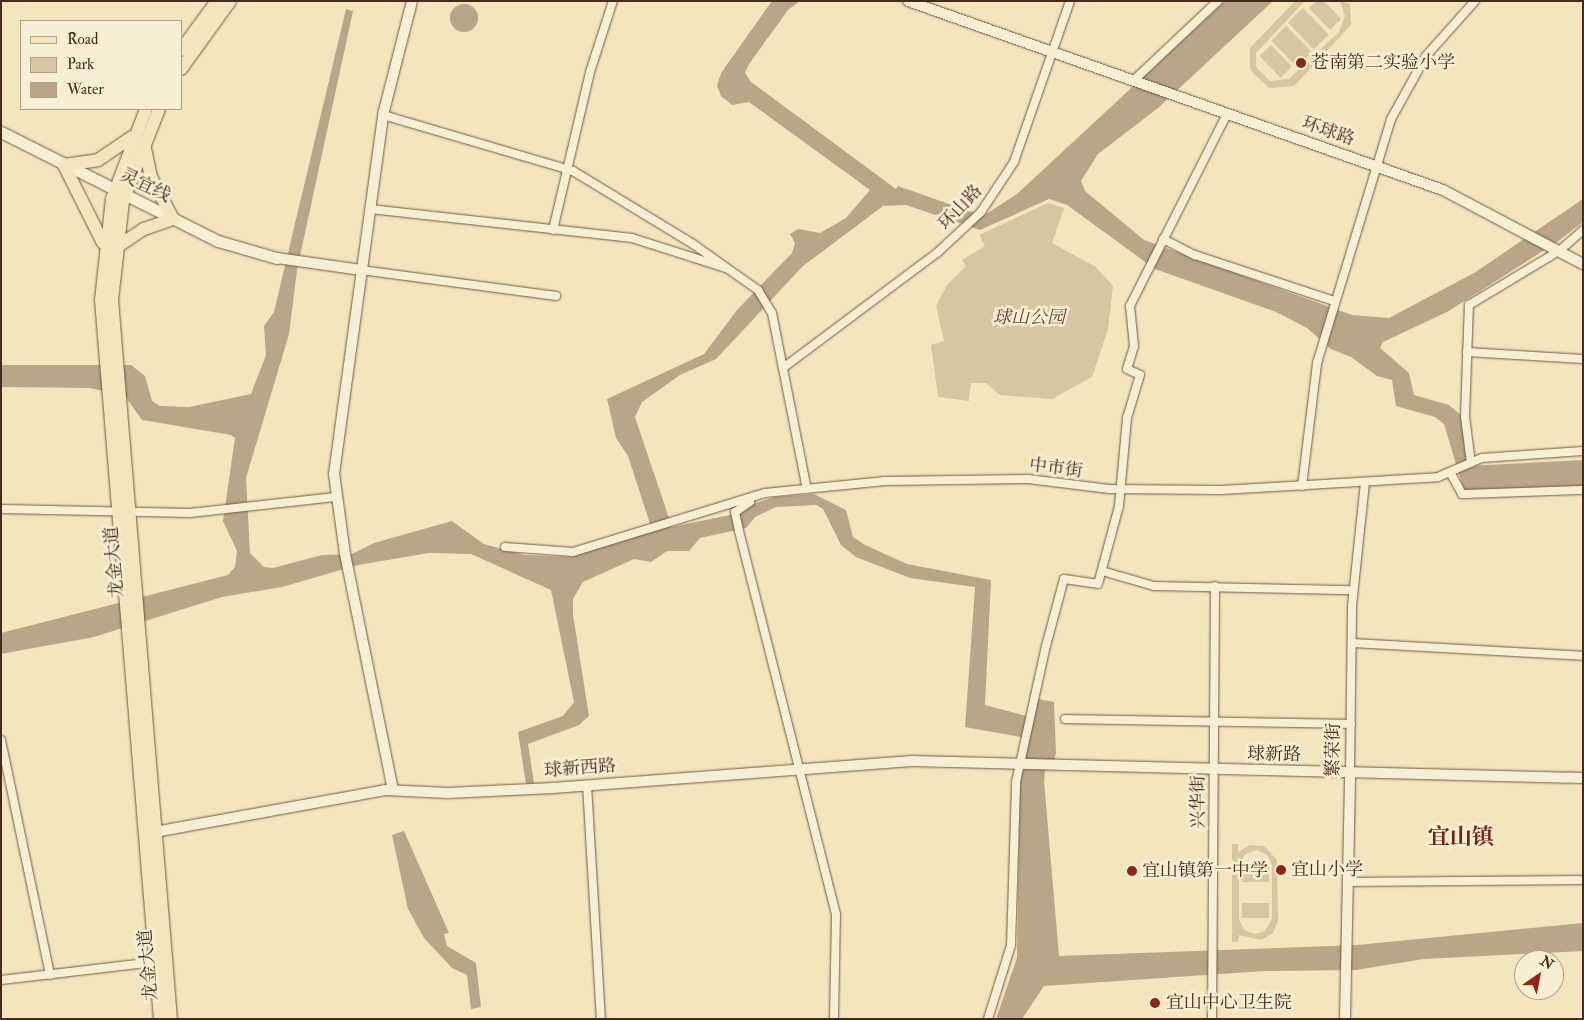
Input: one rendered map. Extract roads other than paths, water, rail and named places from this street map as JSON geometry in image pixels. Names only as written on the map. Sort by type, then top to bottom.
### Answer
[{"type":"main road","points":[[182,49],[217,1]]},
{"type":"main road","points":[[182,68],[230,1]]},
{"type":"main road","name":"龙金大道","points":[[146,110],[139,137],[119,193],[109,247],[109,356],[150,833],[171,1019]]},
{"type":"main road","name":"龙金大道","points":[[139,137],[158,110]]},
{"type":"main road","name":"灵宜线","points":[[1,132],[119,193],[236,248],[278,258]]},
{"type":"main road","points":[[139,137],[148,169],[173,219],[144,229],[109,247],[84,197],[64,165],[106,156],[139,137]]},
{"type":"main road","name":"龙金大道","points":[[150,833],[155,962],[160,1019]]},
{"type":"street","points":[[393,790],[351,587],[335,497],[336,449],[383,115],[412,1]]},
{"type":"street","points":[[553,230],[590,72],[613,1]]},
{"type":"street","name":"环球路","points":[[908,1],[1443,190],[1528,232],[1583,264]]},
{"type":"street","name":"环山路","points":[[783,368],[963,232],[981,212],[1014,162],[1070,1]]},
{"type":"street","points":[[1134,81],[1218,1]]},
{"type":"street","points":[[1302,486],[1308,411],[1321,349],[1394,111],[1412,77],[1475,1]]},
{"type":"street","points":[[988,1019],[1011,945],[1022,740],[1064,579],[1093,586],[1102,571],[1120,490],[1128,418],[1140,375],[1127,369],[1134,346],[1129,312],[1148,268],[1227,114]]},
{"type":"street","points":[[383,115],[567,168],[730,269],[758,290],[768,304],[807,489]]},
{"type":"street","points":[[370,209],[638,239],[688,259],[730,269]]},
{"type":"street","points":[[1470,463],[1465,417],[1469,305],[1558,250],[1583,230]]},
{"type":"street","points":[[1161,242],[1334,302]]},
{"type":"street","points":[[278,258],[556,296]]},
{"type":"street","points":[[1467,352],[1583,359]]},
{"type":"street","name":"中市街","points":[[780,492],[964,478],[1028,479],[1120,490],[1302,486],[1438,478],[1470,463],[1499,456],[1583,451]]},
{"type":"street","points":[[1451,472],[1462,494],[1583,490]]},
{"type":"street","name":"繁荣街","points":[[1345,1019],[1353,590],[1365,482]]},
{"type":"street","points":[[780,492],[743,504],[735,512],[796,769],[836,914],[834,1019]]},
{"type":"street","points":[[505,547],[573,552],[670,520],[780,492]]},
{"type":"street","points":[[1,509],[123,513],[221,511],[335,497]]},
{"type":"street","points":[[1102,571],[1154,586],[1353,590]]},
{"type":"street","name":"兴华街","points":[[1212,1019],[1215,586]]},
{"type":"street","points":[[1352,643],[1583,656]]},
{"type":"street","points":[[1065,719],[1351,724]]},
{"type":"street","points":[[1,740],[50,975]]},
{"type":"street","name":"球新西路","points":[[150,833],[393,790],[448,793],[587,785],[912,761],[1054,768]]},
{"type":"street","name":"球新路","points":[[1054,768],[1583,778]]},
{"type":"street","points":[[587,785],[601,1019]]},
{"type":"street","points":[[1348,882],[1583,880]]},
{"type":"street","points":[[1,980],[155,962]]},
{"type":"water","points":[[772,1],[800,1],[788,10],[749,64],[745,73],[751,82],[896,189],[898,186],[983,216],[1017,194],[1225,1],[1273,1],[1158,108],[1098,154],[1081,181],[1085,191],[1144,240],[1352,315],[1389,318],[1474,273],[1583,199],[1583,222],[1557,242],[1447,312],[1383,342],[1380,348],[1409,373],[1414,395],[1449,405],[1462,416],[1467,466],[1583,460],[1583,486],[1464,491],[1444,424],[1435,417],[1396,406],[1392,380],[1377,376],[1351,357],[1331,349],[1307,328],[1276,312],[1155,269],[1067,205],[1049,199],[980,230],[906,205],[883,206],[803,266],[716,359],[680,375],[642,402],[635,417],[672,527],[739,513],[748,505],[775,497],[814,494],[846,510],[853,537],[865,545],[907,564],[991,580],[985,705],[1030,717],[1038,699],[1054,702],[1056,753],[1054,762],[1046,762],[1044,781],[1059,956],[1357,945],[1583,923],[1583,951],[1514,950],[1514,954],[1424,959],[1356,970],[1265,971],[1044,986],[1022,1019],[996,1019],[1017,958],[1020,777],[1026,738],[965,727],[975,587],[910,578],[856,557],[841,545],[823,509],[816,505],[776,507],[755,517],[746,528],[700,538],[689,551],[667,551],[651,562],[634,559],[583,582],[573,599],[573,615],[589,716],[579,725],[528,744],[534,783],[526,784],[518,732],[563,716],[574,702],[551,590],[471,554],[429,553],[358,565],[282,587],[222,597],[94,637],[1,654],[1,633],[228,575],[235,567],[237,551],[223,521],[235,438],[231,435],[142,420],[125,396],[90,388],[1,387],[1,365],[131,365],[145,376],[152,401],[160,406],[189,407],[251,394],[266,355],[264,326],[274,312],[346,9],[353,11],[297,270],[289,334],[246,478],[250,553],[264,567],[273,568],[322,555],[352,554],[374,543],[452,521],[484,544],[524,555],[572,557],[652,530],[628,456],[616,438],[607,399],[704,354],[737,310],[792,253],[795,243],[790,234],[798,229],[820,233],[846,218],[870,190],[749,102],[732,105],[721,96],[717,86],[721,73]]},
{"type":"water","points":[[464,4],[474,8],[478,18],[474,28],[464,32],[454,28],[450,18],[454,8]]},
{"type":"water","points":[[404,831],[449,933],[444,934],[447,946],[476,963],[481,1007],[471,1009],[467,975],[452,968],[424,938],[408,909],[392,835]]},
{"type":"place","name":"苍南第二实验小学","points":[[1301,63]]},
{"type":"place","name":"宜山小学","points":[[1281,870]]},
{"type":"place","name":"宜山镇第一中学","points":[[1132,871]]},
{"type":"place","name":"宜山中心卫生院","points":[[1155,1003]]},
{"type":"district","name":"宜山镇","points":[[1461,838]]},
{"type":"park label","name":"球山公园","points":[[1029,318]]}]
